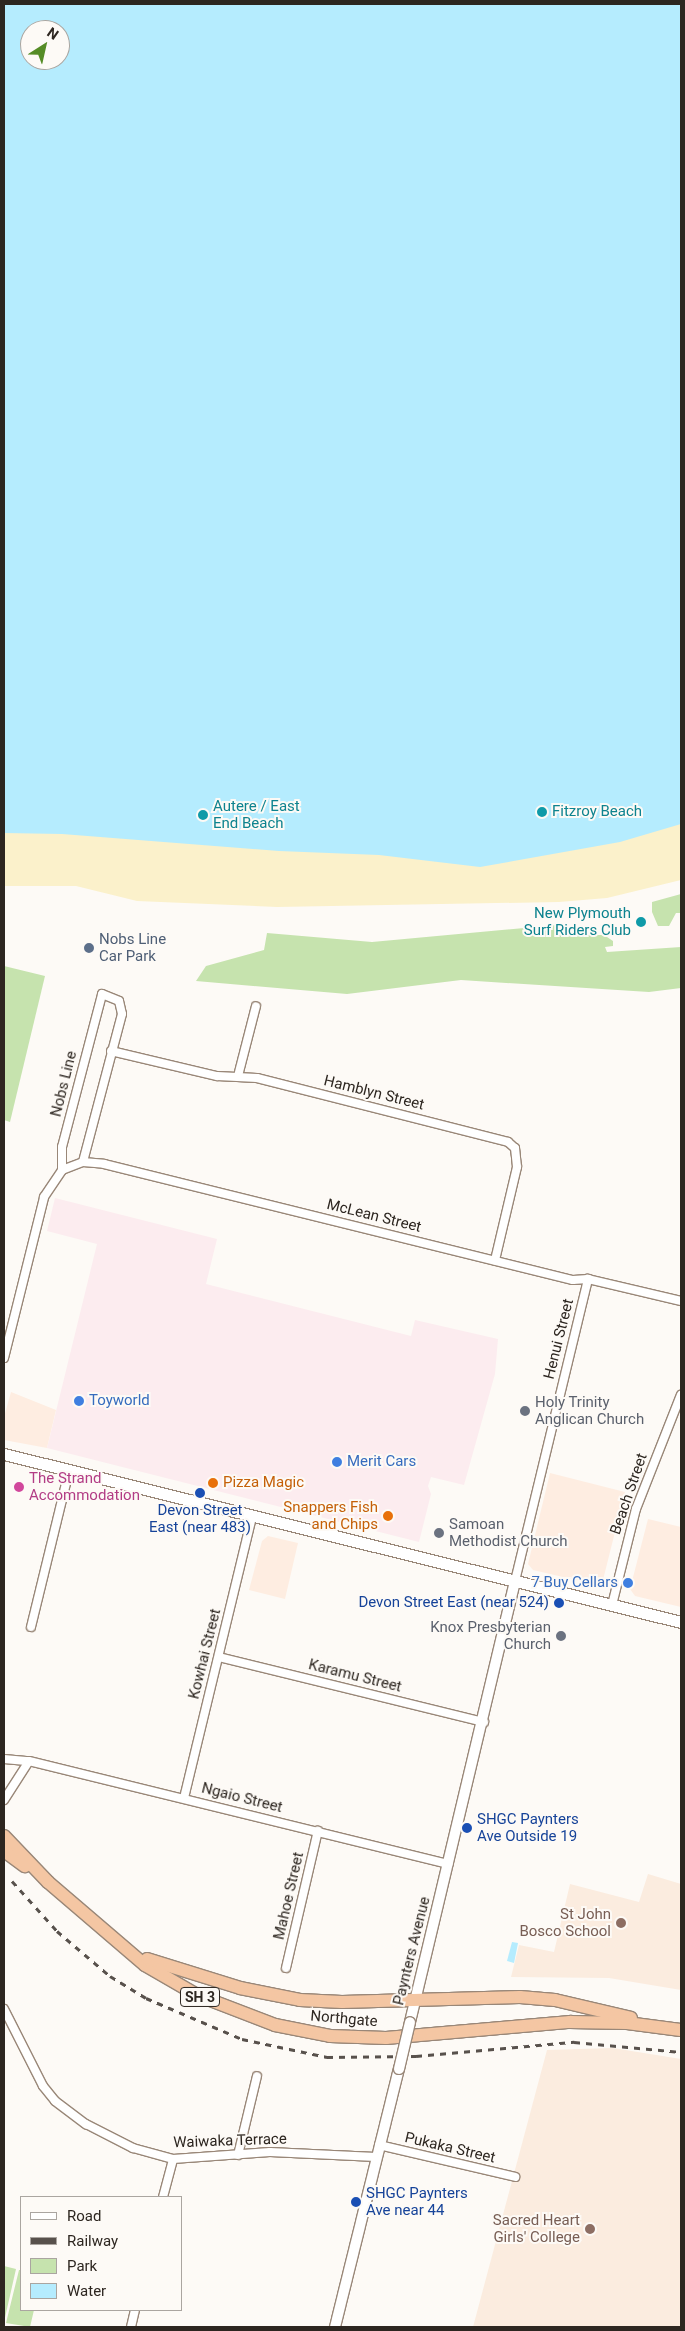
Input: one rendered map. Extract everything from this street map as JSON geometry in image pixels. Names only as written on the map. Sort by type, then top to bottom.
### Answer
[{"type":"highway","name":"Northgate","points":[[4,1836],[48,1882],[121,1946],[170,1981],[222,2007],[275,2025],[330,2036],[386,2038],[570,2022],[656,2026],[681,2030]]},
{"type":"highway","name":"Northgate","points":[[4,1851],[48,1882]]},
{"type":"highway","points":[[121,1946],[154,1962],[280,1997],[342,2002],[416,1998],[538,1998],[587,2006],[656,2026]]},
{"type":"main road","points":[[4,1454],[681,1622]]},
{"type":"street","name":"Nobs Line","points":[[62,1170],[62,1147],[102,994],[114,997],[121,1007],[83,1162]]},
{"type":"street","points":[[238,1076],[256,1006]]},
{"type":"street","name":"Hamblyn Street","points":[[111,1051],[187,1071],[217,1076],[257,1078],[508,1142],[515,1148],[517,1167],[495,1260]]},
{"type":"street","name":"McLean Street","points":[[62,1170],[83,1162],[104,1164],[573,1280],[588,1279],[681,1301]]},
{"type":"street","points":[[4,1358],[44,1196],[62,1170]]},
{"type":"street","name":"Henui Street","points":[[515,1581],[588,1279]]},
{"type":"street","name":"Beach Street","points":[[612,1605],[636,1509],[681,1395]]},
{"type":"street","points":[[31,1628],[68,1470]]},
{"type":"street","name":"Kowhai Street","points":[[184,1798],[252,1516]]},
{"type":"street","name":"Paynters Avenue","points":[[335,2327],[484,1722],[515,1581]]},
{"type":"street","name":"Karamu Street","points":[[219,1657],[484,1722]]},
{"type":"street","name":"Ngaio Street","points":[[4,1760],[29,1761],[449,1864]]},
{"type":"street","points":[[4,1796],[29,1761]]},
{"type":"street","name":"Mahoe Street","points":[[286,1968],[318,1831]]},
{"type":"street","name":"Waiwaka Terrace","points":[[4,2009],[43,2086],[55,2101],[108,2136],[133,2148],[173,2159],[270,2152],[376,2157]]},
{"type":"street","points":[[238,2155],[257,2076]]},
{"type":"street","name":"Pukaka Street","points":[[379,2145],[515,2177]]},
{"type":"street","points":[[163,2196],[173,2159]]},
{"type":"street","points":[[131,2327],[136,2311]]},
{"type":"shaded area","points":[[55,1198],[217,1239],[206,1284],[411,1336],[415,1320],[498,1339],[495,1374],[464,1485],[431,1477],[428,1486],[431,1494],[419,1542],[47,1448],[97,1244],[47,1231]]},
{"type":"shaded area","points":[[11,1392],[56,1410],[47,1448],[4,1440],[4,1417]]},
{"type":"shaded area","points":[[550,1473],[625,1492],[603,1580],[597,1585],[533,1570],[528,1564]]},
{"type":"shaded area","points":[[648,1519],[681,1527],[681,1607],[635,1596],[630,1589]]},
{"type":"shaded area","points":[[268,1536],[298,1543],[285,1599],[249,1590],[262,1541]]},
{"type":"shaded area","name":"St John Bosco School","points":[[648,1874],[681,1884],[681,1990],[609,1978],[511,1977],[519,1945],[554,1952],[570,1884],[639,1902]]},
{"type":"shaded area","name":"Sacred Heart Girls' College","points":[[613,2048],[681,2059],[681,2327],[473,2327],[547,2050]]},
{"type":"green space","points":[[681,894],[681,913],[676,913],[669,926],[658,926],[652,912],[652,902]]},
{"type":"green space","points":[[557,925],[559,935],[604,935],[613,941],[613,946],[605,947],[607,952],[681,947],[681,988],[649,992],[461,980],[347,994],[196,981],[206,966],[264,950],[267,933],[372,942]]},
{"type":"green space","points":[[4,966],[45,976],[10,1122],[4,1120]]},
{"type":"green space","points":[[4,2266],[16,2269],[4,2322]]},
{"type":"green space","points":[[20,2270],[20,2311],[34,2311],[30,2327],[6,2323]]},
{"type":"sand","points":[[4,674],[681,694],[681,880],[607,898],[559,902],[277,907],[137,901],[76,886],[4,886]]},
{"type":"water","points":[[4,4],[681,4],[681,824],[620,842],[480,867],[379,855],[279,851],[62,834],[4,833]]},
{"type":"water","points":[[512,1942],[518,1943],[514,1963],[507,1961]]},
{"type":"railway","points":[[12,1881],[57,1931],[110,1976],[146,1998],[242,2039],[327,2057],[416,2056],[574,2042],[681,2052]]},
{"type":"place","name":"Fitzroy Beach","points":[[542,812]]},
{"type":"place","name":"Autere / East End Beach","points":[[203,815]]},
{"type":"place","name":"New Plymouth Surf Riders Club","points":[[641,922]]},
{"type":"place","name":"Nobs Line Car Park","points":[[89,948]]},
{"type":"place","name":"Toyworld","points":[[79,1401]]},
{"type":"place","name":"Holy Trinity Anglican Church","points":[[525,1411]]},
{"type":"place","name":"Merit Cars","points":[[337,1462]]},
{"type":"place","name":"Pizza Magic","points":[[213,1483]]},
{"type":"place","name":"The Strand Accommodation","points":[[19,1487]]},
{"type":"place","name":"Devon Street East (near 483)","points":[[200,1493]]},
{"type":"place","name":"Snappers Fish and Chips","points":[[388,1516]]},
{"type":"place","name":"Samoan Methodist Church","points":[[439,1533]]},
{"type":"place","name":"7 Buy Cellars","points":[[628,1583]]},
{"type":"place","name":"Devon Street East (near 524)","points":[[559,1603]]},
{"type":"place","name":"Knox Presbyterian Church","points":[[561,1636]]},
{"type":"place","name":"SHGC Paynters Ave Outside 19","points":[[467,1828]]},
{"type":"place","name":"St John Bosco School","points":[[621,1923]]},
{"type":"place","name":"SHGC Paynters Ave near 44","points":[[356,2202]]},
{"type":"place","name":"Sacred Heart Girls' College","points":[[590,2229]]}]
